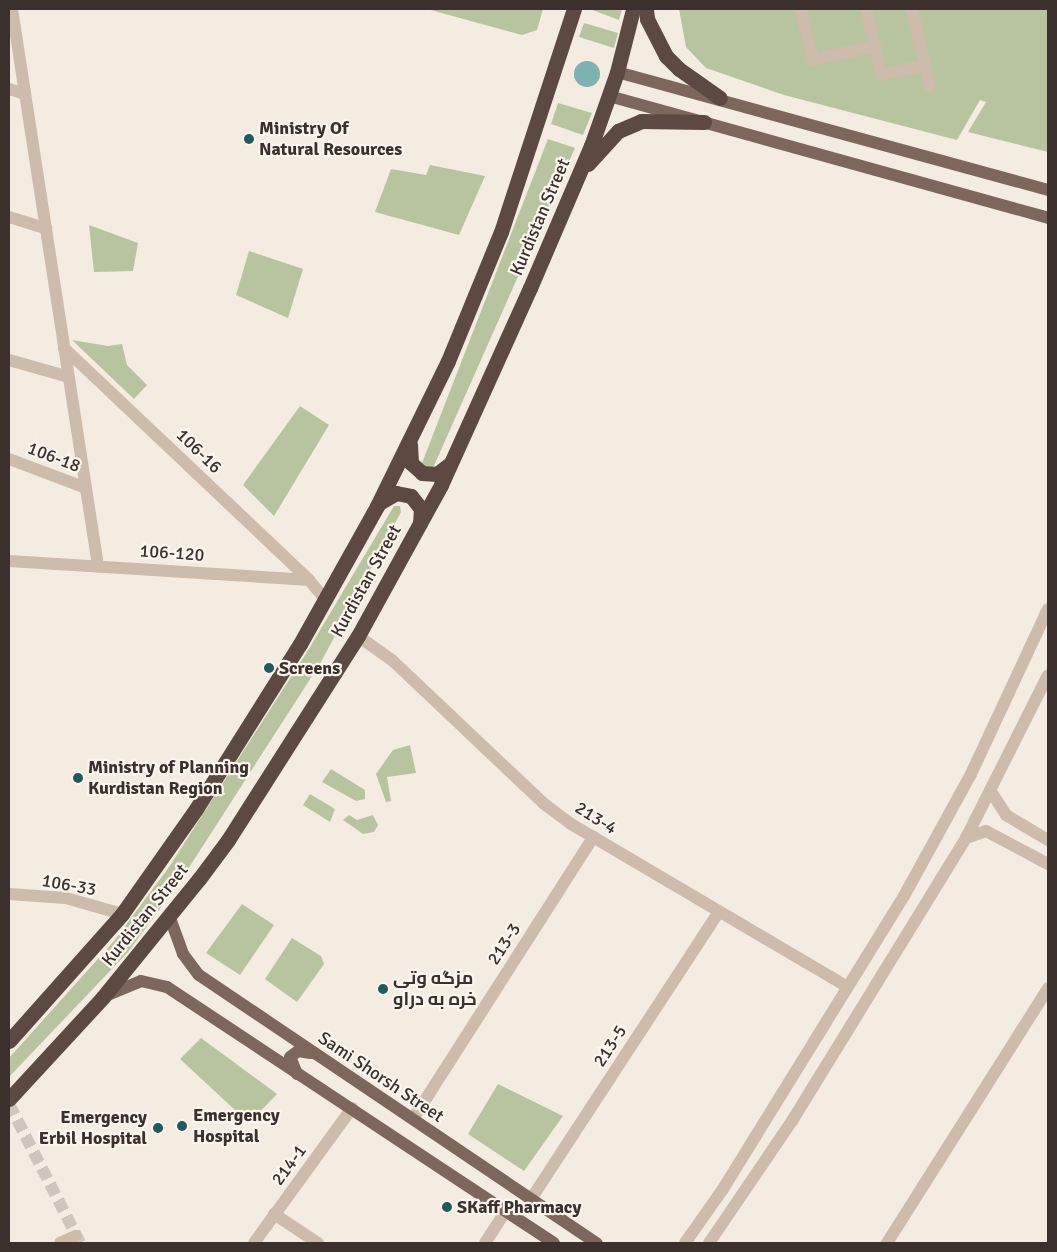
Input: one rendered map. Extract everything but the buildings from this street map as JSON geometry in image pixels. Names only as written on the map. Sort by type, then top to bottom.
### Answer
[{"type":"highway","name":"Kurdistan Street","points":[[9,1041],[122,914],[196,809],[325,599],[377,506],[448,361],[501,232],[574,9]]},
{"type":"highway","name":"Kurdistan Street","points":[[9,1099],[102,997],[170,918],[228,840],[358,636],[420,525],[453,460],[578,174],[617,72],[633,9]]},
{"type":"highway","points":[[646,9],[647,19],[666,56],[679,70],[720,98]]},
{"type":"highway","points":[[578,174],[618,131],[641,121],[704,122]]},
{"type":"highway","points":[[410,442],[411,463],[422,473],[443,471],[453,460]]},
{"type":"highway","points":[[377,506],[388,495],[404,493],[417,502],[422,517],[420,525]]},
{"type":"main road","points":[[617,72],[720,98],[1048,190]]},
{"type":"main road","points":[[609,96],[1048,218]]},
{"type":"main road","name":"Sami Shorsh Street","points":[[170,918],[183,954],[199,975],[597,1243]]},
{"type":"main road","points":[[102,997],[136,982],[160,984],[352,1108],[554,1243]]},
{"type":"main road","points":[[297,1074],[290,1062],[293,1053],[314,1054]]},
{"type":"street","points":[[12,9],[98,566]]},
{"type":"street","points":[[801,9],[813,60],[874,46]]},
{"type":"street","points":[[866,9],[881,75],[926,65]]},
{"type":"street","points":[[912,9],[930,86]]},
{"type":"street","points":[[9,89],[25,94]]},
{"type":"street","points":[[9,217],[46,228]]},
{"type":"street","name":"106-16","points":[[64,348],[309,580]]},
{"type":"street","points":[[9,360],[69,377]]},
{"type":"street","name":"106-18","points":[[9,459],[86,488]]},
{"type":"street","name":"106-120","points":[[9,561],[309,580]]},
{"type":"street","points":[[309,580],[325,599]]},
{"type":"street","points":[[685,1243],[723,1189],[848,987],[936,839],[1048,609]]},
{"type":"street","name":"213-4","points":[[358,636],[393,661],[543,803],[593,837],[718,913],[848,987]]},
{"type":"street","points":[[709,1243],[741,1201],[966,838],[1048,675]]},
{"type":"street","points":[[990,790],[1006,815],[1048,840]]},
{"type":"street","points":[[966,838],[986,831],[1048,864]]},
{"type":"street","name":"213-3","points":[[413,1120],[593,837]]},
{"type":"street","name":"106-33","points":[[9,894],[66,898],[122,914]]},
{"type":"street","name":"213-5","points":[[531,1199],[718,913]]},
{"type":"street","points":[[887,1243],[1048,988]]},
{"type":"street","name":"214-1","points":[[254,1243],[352,1108]]},
{"type":"street","points":[[766,1119],[784,1130]]},
{"type":"street","points":[[485,1243],[506,1211]]},
{"type":"street","points":[[274,1214],[318,1243]]},
{"type":"street","points":[[60,1243],[75,1236]]},
{"type":"green space","points":[[427,9],[543,9],[537,30],[522,35]]},
{"type":"green space","points":[[590,9],[622,9],[619,20]]},
{"type":"green space","points":[[679,9],[1048,9],[1048,152],[968,132],[986,102],[980,100],[957,140],[784,95],[706,68],[686,47]]},
{"type":"green space","points":[[584,23],[618,33],[614,48],[579,37]]},
{"type":"green space","points":[[558,103],[592,113],[583,135],[551,124]]},
{"type":"green space","points":[[548,139],[575,148],[433,468],[426,468],[422,463]]},
{"type":"green space","points":[[430,165],[485,176],[459,235],[375,212],[391,169],[426,175]]},
{"type":"green space","points":[[89,225],[138,243],[133,271],[94,272]]},
{"type":"green space","points":[[249,251],[303,269],[288,318],[236,295]]},
{"type":"green space","points":[[72,340],[108,346],[122,344],[127,365],[147,385],[134,399]]},
{"type":"green space","points":[[300,406],[329,425],[274,516],[243,485]]},
{"type":"green space","points":[[394,506],[400,506],[401,512],[321,662],[181,880],[128,952],[9,1077],[9,1058],[114,941],[169,867],[307,652]]},
{"type":"green space","points":[[410,745],[416,773],[387,777],[391,801],[386,802],[376,774],[393,750]]},
{"type":"green space","points":[[331,769],[365,790],[365,799],[356,801],[322,782]]},
{"type":"green space","points":[[310,794],[335,809],[330,822],[303,805]]},
{"type":"green space","points":[[349,815],[357,820],[373,815],[378,825],[374,832],[363,834],[343,820]]},
{"type":"green space","points":[[242,904],[274,925],[240,975],[206,953]]},
{"type":"green space","points":[[292,938],[321,956],[324,964],[297,1002],[265,979]]},
{"type":"green space","points":[[201,1038],[277,1094],[249,1123],[180,1059]]},
{"type":"green space","points":[[498,1084],[563,1116],[524,1171],[468,1134]]},
{"type":"water","points":[[587,61],[596,65],[600,74],[596,83],[587,87],[578,83],[574,74],[578,65]]},
{"type":"tunnel","points":[[9,1104],[80,1243]]},
{"type":"place","name":"Ministry Of Natural Resources","points":[[249,139]]},
{"type":"place","name":"Screens","points":[[269,668]]},
{"type":"place","name":"Ministry of Planning Kurdistan Region","points":[[78,778]]},
{"type":"place","name":"مزگه وتى خره به دراو","points":[[383,989]]},
{"type":"place","name":"Emergency Hospital","points":[[182,1126]]},
{"type":"place","name":"Emergency Erbil Hospital","points":[[158,1128]]},
{"type":"place","name":"SKaff Pharmacy","points":[[447,1207]]}]
